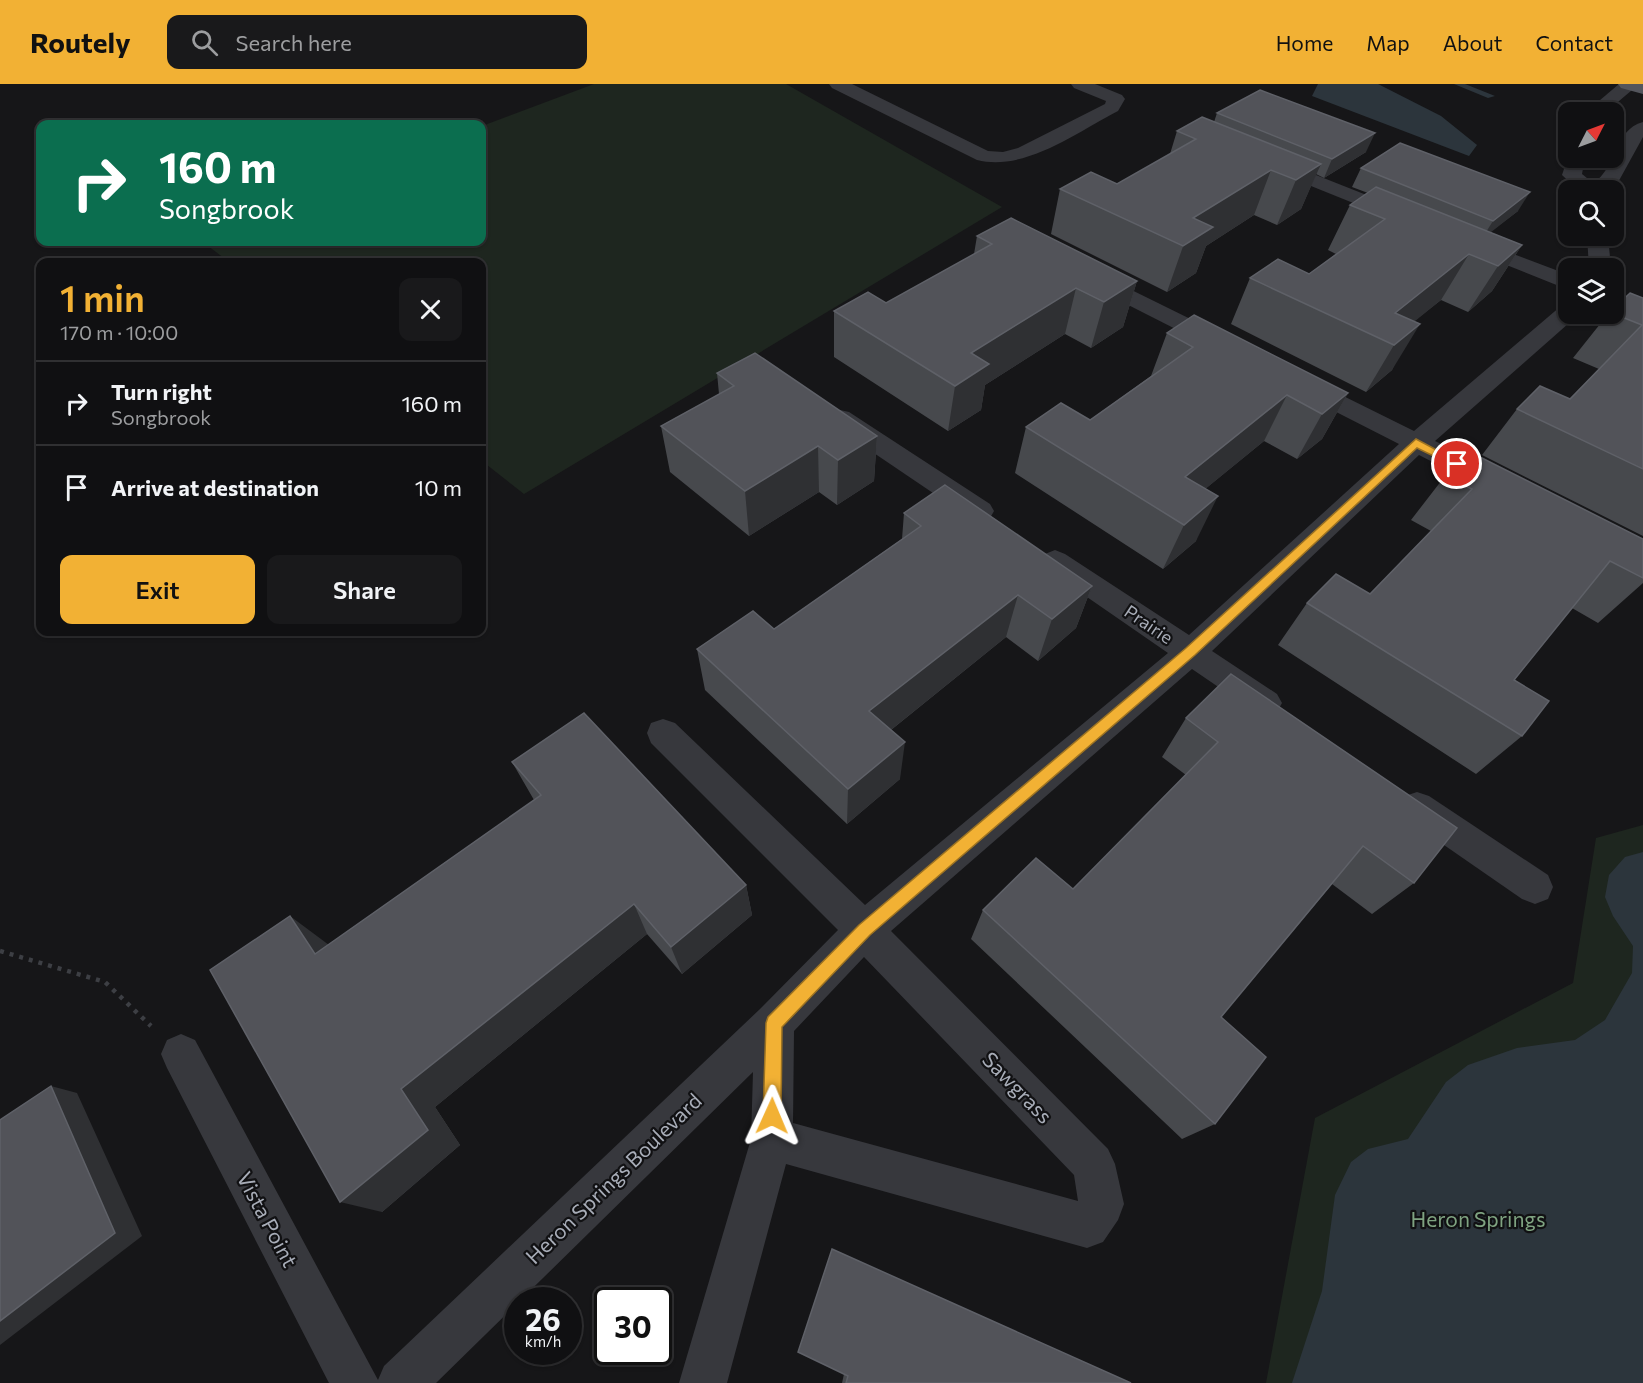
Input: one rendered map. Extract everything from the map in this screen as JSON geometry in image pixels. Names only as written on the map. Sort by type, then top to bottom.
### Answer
[{"type":"main road","points":[[1628,84],[1643,89]]},
{"type":"street","points":[[838,84],[984,156],[1004,158],[1025,152],[1112,107],[1116,99],[1080,84]]},
{"type":"street","points":[[1607,102],[1628,84]]},
{"type":"street","points":[[1610,180],[1633,136],[1643,128]]},
{"type":"street","points":[[1259,158],[1414,221]]},
{"type":"street","points":[[1447,234],[1558,279]]},
{"type":"street","points":[[1071,267],[1239,352]]},
{"type":"street","points":[[1624,306],[1643,314]]},
{"type":"street","name":"Heron Springs Boulevard","points":[[401,1383],[774,1023],[864,930],[1191,652],[1416,443],[1558,320]]},
{"type":"street","points":[[1280,374],[1519,495]]},
{"type":"street","points":[[819,403],[1005,527]]},
{"type":"street","name":"Prairie","points":[[1034,547],[1289,719]]},
{"type":"street","name":"Sawgrass","points":[[663,733],[864,930],[1094,1164],[1102,1204],[1087,1226],[772,1139]]},
{"type":"street","points":[[1387,786],[1535,887]]},
{"type":"street","points":[[703,1383],[772,1139],[774,1023]]},
{"type":"street","name":"Vista Point","points":[[181,1054],[355,1383]]},
{"type":"path","points":[[0,951],[105,981],[181,1054]]},
{"type":"green space","points":[[594,84],[786,84],[1002,207],[524,494],[486,464],[486,258],[224,258],[208,246],[486,246],[486,124]]},
{"type":"green space","name":"Heron Springs","points":[[1643,825],[1643,1383],[1266,1383],[1315,1118],[1573,983],[1596,838]]},
{"type":"shaded area","points":[[1318,84],[1378,84],[1441,116],[1477,145],[1469,156],[1312,96]]},
{"type":"shaded area","name":"Heron Springs","points":[[1643,852],[1643,1383],[1292,1383],[1322,1291],[1335,1195],[1351,1162],[1368,1149],[1408,1139],[1446,1082],[1468,1065],[1517,1048],[1575,1040],[1605,1020],[1632,973],[1633,946],[1613,916],[1605,897],[1609,875],[1625,857]]},
{"type":"building","points":[[1260,90],[1375,133],[1332,159],[1217,113]]},
{"type":"building","points":[[1202,117],[1321,164],[1296,180],[1271,170],[1193,218],[1213,227],[1183,246],[1060,189],[1091,172],[1117,184],[1196,139],[1177,131]]},
{"type":"building","points":[[1400,143],[1530,192],[1493,221],[1361,168]]},
{"type":"building","points":[[1376,187],[1522,245],[1498,266],[1469,254],[1395,313],[1420,324],[1394,345],[1250,278],[1278,259],[1309,274],[1385,219],[1350,205]]},
{"type":"building","points":[[1011,218],[1137,281],[1104,302],[1076,288],[971,353],[989,364],[955,386],[834,311],[868,292],[886,303],[992,244],[977,236]]},
{"type":"building","points":[[1630,293],[1643,298],[1643,469],[1517,409],[1540,386],[1570,399],[1642,325],[1624,318],[1624,299]]},
{"type":"building","points":[[1194,315],[1348,393],[1322,414],[1287,395],[1185,477],[1218,496],[1184,525],[1026,427],[1061,403],[1090,420],[1193,347],[1167,333]]},
{"type":"building","points":[[755,353],[877,436],[838,460],[818,446],[745,491],[661,426],[734,386],[717,373]]},
{"type":"building","points":[[1470,452],[1643,539],[1643,578],[1610,561],[1514,680],[1549,701],[1522,736],[1307,603],[1336,574],[1370,594],[1472,489],[1445,476]]},
{"type":"building","points":[[945,485],[1092,586],[1052,619],[1018,595],[869,711],[905,742],[848,789],[697,649],[753,611],[774,629],[921,526],[904,513]]},
{"type":"building","points":[[1231,674],[1457,828],[1414,883],[1363,846],[1221,1017],[1266,1057],[1215,1124],[983,910],[1036,858],[1073,889],[1218,742],[1186,718]]},
{"type":"building","points":[[584,713],[746,885],[671,947],[634,904],[401,1089],[428,1130],[340,1202],[210,970],[290,916],[315,954],[541,795],[512,762]]},
{"type":"building","points":[[51,1086],[115,1233],[0,1321],[0,1120]]},
{"type":"building","points":[[832,1249],[1131,1383],[846,1383],[848,1376],[798,1352]]},
{"type":"waterway","points":[[1458,84],[1491,96]]},
{"type":"route","points":[[772,1116],[774,1023],[864,930],[1191,652],[1416,443],[1457,464]]}]
